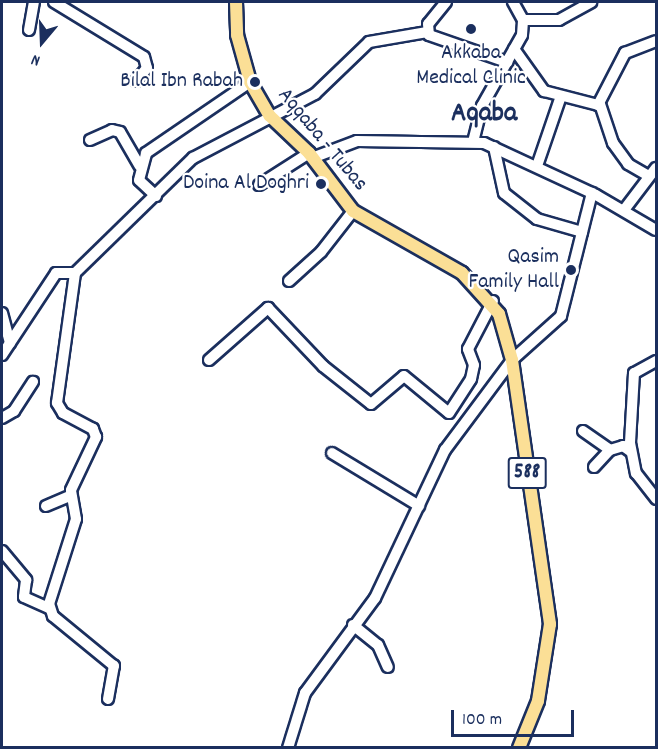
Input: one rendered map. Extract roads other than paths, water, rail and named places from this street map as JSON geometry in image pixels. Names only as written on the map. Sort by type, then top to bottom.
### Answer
[{"type":"main road","name":"Aqqaba - Tubas","points":[[236,2],[237,35],[250,82],[270,116],[311,156],[353,211],[462,273],[493,301]]},
{"type":"main road","name":"588","points":[[493,301],[512,360],[550,624],[538,701],[519,747]]},
{"type":"street","points":[[29,30],[34,2]]},
{"type":"street","points":[[54,2],[144,57],[147,68],[136,81]]},
{"type":"street","points":[[427,32],[446,2]]},
{"type":"street","points":[[473,142],[482,106],[514,49],[523,20],[513,2]]},
{"type":"street","points":[[523,20],[559,20],[591,2]]},
{"type":"street","points":[[49,608],[76,519],[70,496],[96,437],[93,429],[63,413],[57,403],[75,273],[193,158],[315,94],[369,42],[427,32],[507,62]]},
{"type":"street","points":[[624,210],[653,172],[628,164],[614,143],[600,104],[625,53],[656,41]]},
{"type":"street","points":[[514,49],[535,82],[560,99],[600,104]]},
{"type":"street","points":[[156,196],[139,180],[140,166],[146,153],[181,126],[250,82]]},
{"type":"street","points":[[537,166],[560,99]]},
{"type":"street","points":[[90,140],[99,133],[120,132],[140,166]]},
{"type":"street","points":[[259,185],[311,156],[357,141],[473,142],[494,147],[537,166],[624,210],[657,230]]},
{"type":"street","points":[[494,147],[504,193],[537,219],[582,232]]},
{"type":"street","points":[[288,747],[305,693],[375,598],[445,450],[512,360],[561,316],[592,193]]},
{"type":"street","points":[[289,280],[321,252],[353,211]]},
{"type":"street","points":[[2,355],[56,273],[75,273]]},
{"type":"street","points":[[209,360],[268,308],[323,366],[371,404],[404,375],[449,413],[471,379],[474,365],[468,349],[493,301]]},
{"type":"street","points":[[2,313],[10,343]]},
{"type":"street","points":[[657,361],[633,373],[630,451],[636,473],[657,499]]},
{"type":"street","points":[[2,418],[14,411],[33,382]]},
{"type":"street","points":[[583,431],[610,450]]},
{"type":"street","points":[[594,467],[610,450],[622,446],[630,451]]},
{"type":"street","points":[[332,453],[419,506]]},
{"type":"street","points":[[46,506],[70,496]]},
{"type":"street","points":[[2,551],[26,580],[24,597],[49,608],[114,666],[108,699]]},
{"type":"street","points":[[353,625],[378,645],[388,667]]},
{"type":"place","name":"Akkaba Medical Clinic","points":[[471,29]]},
{"type":"place","name":"Bilal Ibn Rabah","points":[[255,82]]},
{"type":"place","name":"Doina Al Doghri","points":[[321,184]]},
{"type":"place","name":"Qasim Family Hall","points":[[571,270]]},
{"type":"district","name":"Aqaba","points":[[484,115]]}]
